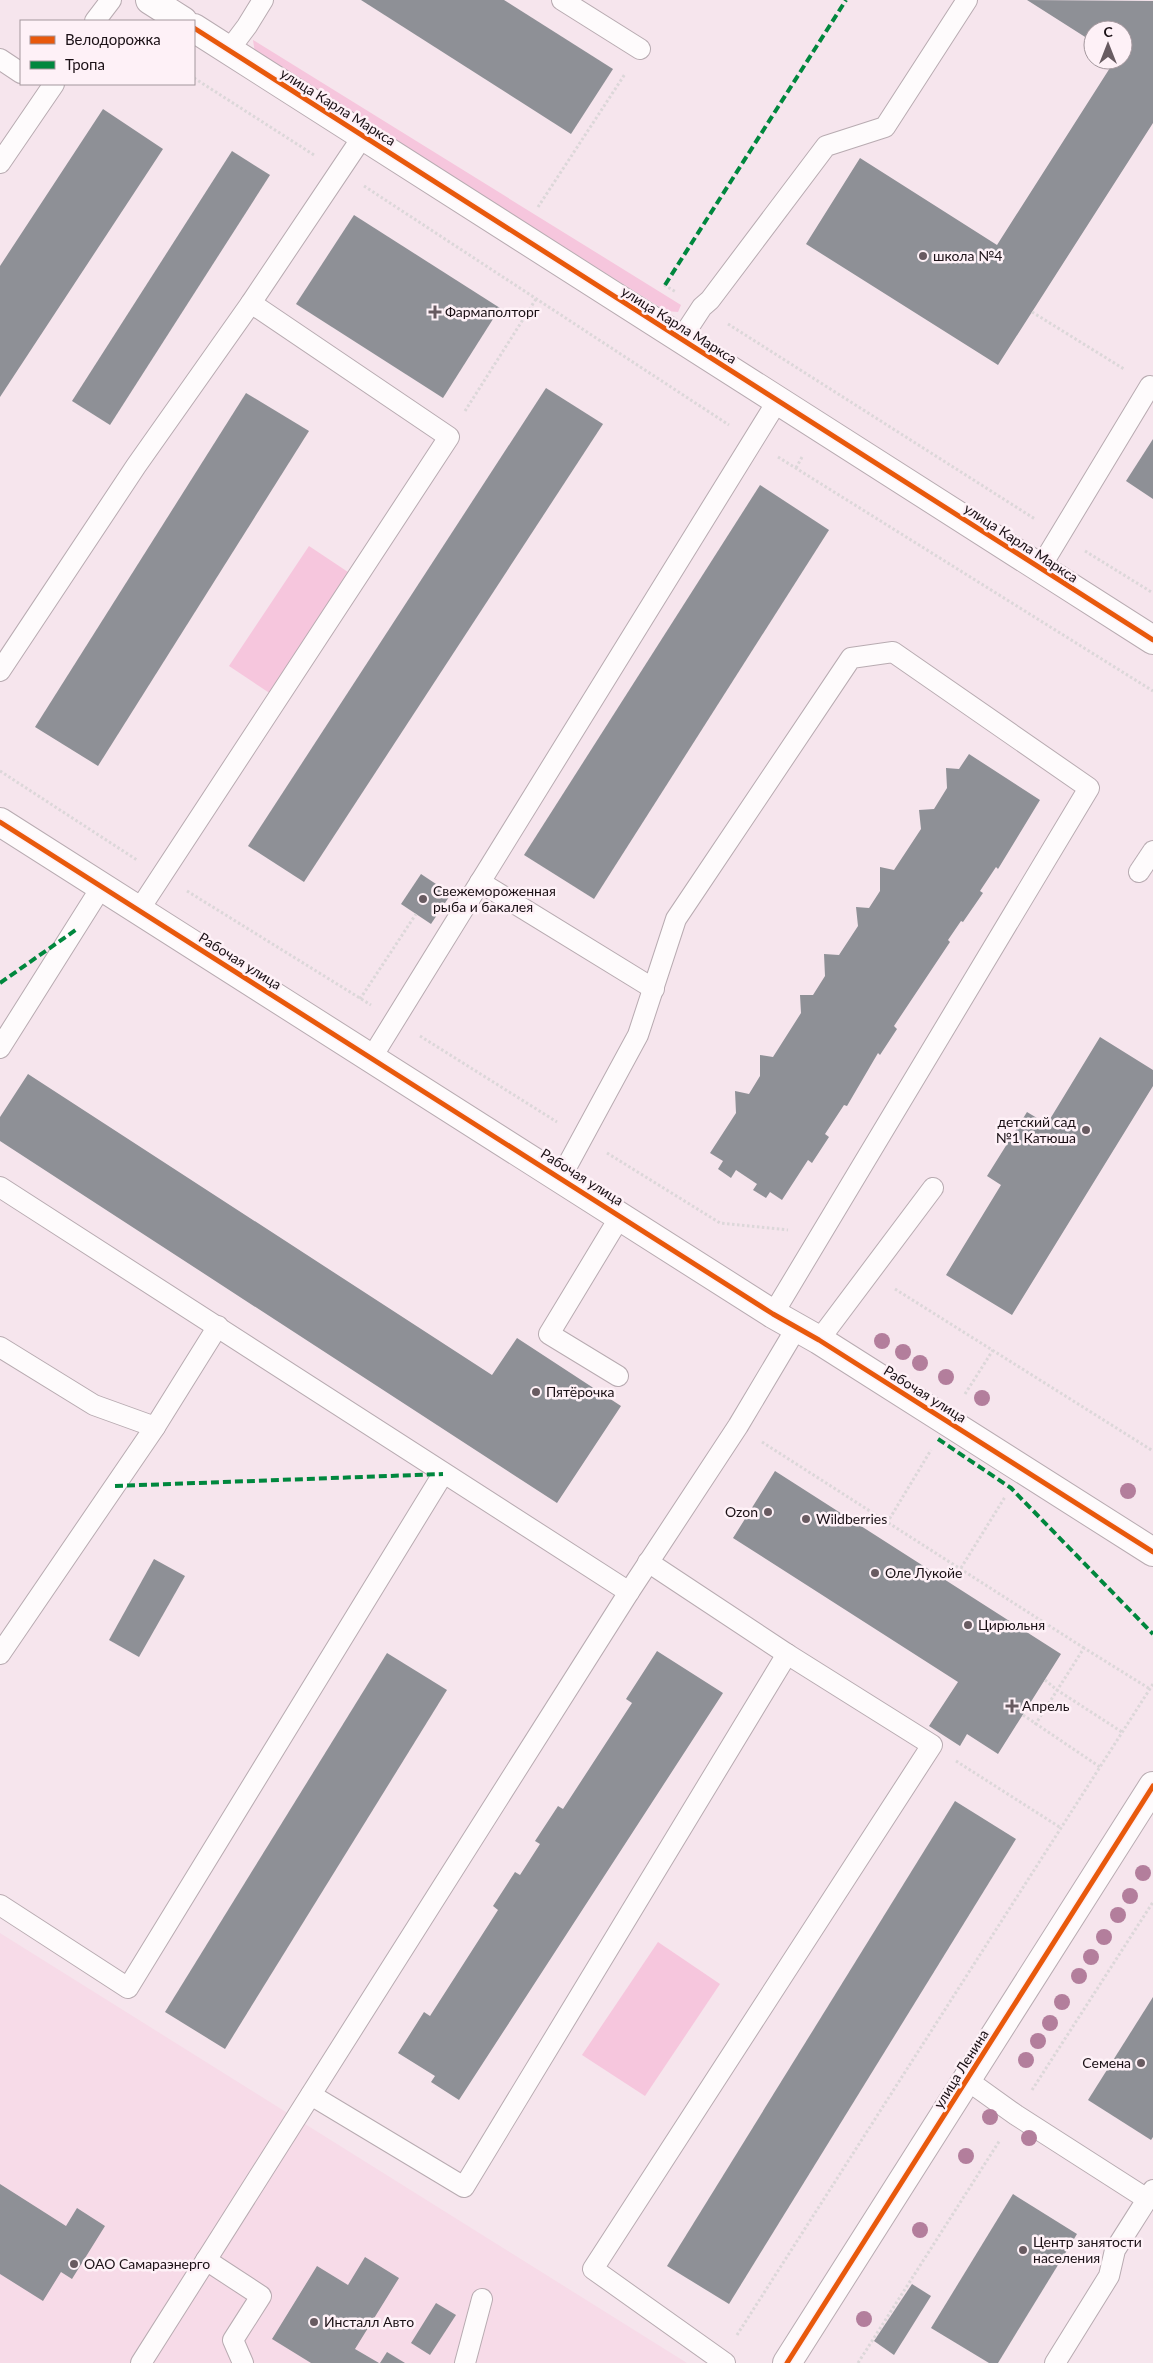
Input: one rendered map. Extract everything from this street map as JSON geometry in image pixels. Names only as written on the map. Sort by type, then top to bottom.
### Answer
[{"type":"street","points":[[150,0],[181,20]]},
{"type":"street","name":"улица Карла Маркса","points":[[195,29],[1153,640]]},
{"type":"street","name":"Рабочая улица","points":[[0,822],[621,1215],[773,1314],[808,1334],[1153,1552]]},
{"type":"street","name":"улица Ленина","points":[[787,2363],[1153,1786]]},
{"type":"lane","points":[[96,20],[111,0]]},
{"type":"lane","points":[[229,50],[263,0]]},
{"type":"lane","points":[[562,0],[640,49]]},
{"type":"lane","points":[[681,339],[702,307],[710,300],[826,146],[885,128],[967,0]]},
{"type":"lane","points":[[0,59],[20,72]]},
{"type":"lane","points":[[0,164],[47,86]]},
{"type":"lane","points":[[0,671],[136,466],[251,303],[341,172],[363,136]]},
{"type":"lane","points":[[139,910],[449,437],[251,303]]},
{"type":"lane","points":[[1040,568],[1152,387]]},
{"type":"lane","points":[[372,1057],[778,400]]},
{"type":"lane","points":[[561,1177],[638,1035],[676,919],[851,658],[893,652],[1089,788],[773,1314]]},
{"type":"lane","points":[[1139,872],[1153,850]]},
{"type":"lane","points":[[480,882],[654,989]]},
{"type":"lane","points":[[0,1048],[102,886]]},
{"type":"lane","points":[[0,1187],[629,1592]]},
{"type":"lane","points":[[141,2363],[648,1562],[738,1426],[808,1334],[933,1188]]},
{"type":"lane","points":[[618,1376],[549,1334],[621,1215]]},
{"type":"lane","points":[[0,1654],[155,1427],[218,1326]]},
{"type":"lane","points":[[0,1347],[94,1405],[155,1427]]},
{"type":"lane","points":[[0,1905],[128,1988],[443,1474]]},
{"type":"lane","points":[[648,1562],[787,1654],[932,1745],[593,2269],[723,2362]]},
{"type":"lane","points":[[311,2095],[464,2187],[787,1654]]},
{"type":"lane","points":[[967,2080],[1016,2115],[1150,2194],[1115,2250],[1109,2276],[1055,2363]]},
{"type":"lane","points":[[206,2260],[261,2296],[233,2340],[243,2363]]},
{"type":"lane","points":[[465,2363],[482,2299]]},
{"type":"path","points":[[537,210],[640,49]]},
{"type":"path","points":[[195,79],[753,440],[1153,691]]},
{"type":"path","points":[[449,437],[536,298]]},
{"type":"path","points":[[1032,312],[1152,387]]},
{"type":"path","points":[[360,999],[416,914]]},
{"type":"path","points":[[738,1426],[887,1523],[1150,1689]]},
{"type":"path","points":[[887,1523],[933,1447]]},
{"type":"path","points":[[961,1568],[1006,1496]]},
{"type":"path","points":[[1035,1725],[1084,1648]]},
{"type":"path","points":[[1045,1680],[1057,1690],[1122,1732]]},
{"type":"path","points":[[723,2362],[1153,1684]]},
{"type":"path","points":[[1023,1715],[1035,1725],[1100,1767]]},
{"type":"path","points":[[932,1745],[1061,1828]]},
{"type":"shaded area","points":[[253,40],[681,305],[678,312],[666,311],[255,53]]},
{"type":"shaded area","points":[[309,546],[351,574],[271,694],[229,666]]},
{"type":"shaded area","points":[[0,1933],[687,2363],[0,2363]]},
{"type":"shaded area","points":[[658,1942],[720,1984],[645,2096],[582,2055]]},
{"type":"building","points":[[361,0],[504,0],[613,69],[571,134]]},
{"type":"building","points":[[1027,0],[1153,1],[1153,123],[998,365],[806,244],[860,158],[997,245],[1109,70],[1133,70],[1133,20],[1083,20],[1083,36]]},
{"type":"building","points":[[103,109],[163,149],[0,397],[0,266]]},
{"type":"building","points":[[232,151],[270,175],[110,425],[72,401]]},
{"type":"building","points":[[354,215],[500,308],[443,398],[296,304]]},
{"type":"building","points":[[546,388],[603,424],[304,882],[248,846]]},
{"type":"building","points":[[246,393],[309,431],[98,766],[35,727]]},
{"type":"building","points":[[1153,439],[1153,499],[1126,481]]},
{"type":"building","points":[[760,485],[829,530],[594,899],[524,855]]},
{"type":"building","points":[[969,754],[1040,800],[998,869],[996,867],[980,891],[983,893],[948,940],[950,942],[894,1026],[897,1029],[880,1055],[878,1053],[847,1106],[844,1105],[825,1134],[829,1137],[812,1163],[808,1160],[782,1200],[770,1192],[766,1198],[753,1190],[757,1184],[736,1170],[731,1178],[718,1169],[723,1161],[710,1153],[736,1113],[735,1091],[749,1094],[760,1076],[760,1055],[773,1057],[801,1013],[800,995],[813,995],[825,976],[824,954],[839,955],[858,926],[856,907],[869,908],[880,891],[880,867],[894,870],[921,829],[919,810],[934,809],[947,788],[946,768],[959,769]]},
{"type":"building","points":[[421,874],[451,894],[431,924],[401,904]]},
{"type":"building","points":[[1100,1037],[1153,1070],[1153,1086],[1012,1315],[946,1275],[1001,1185],[987,1176],[1027,1112],[1047,1124]]},
{"type":"building","points":[[28,1074],[492,1375],[517,1338],[621,1406],[557,1503],[0,1141],[0,1117]]},
{"type":"building","points":[[775,1471],[1061,1654],[998,1754],[967,1734],[960,1746],[929,1726],[958,1682],[733,1538]]},
{"type":"building","points":[[154,1559],[185,1576],[139,1657],[109,1640]]},
{"type":"building","points":[[657,1651],[723,1693],[459,2100],[431,2082],[435,2076],[398,2053],[424,2012],[430,2016],[498,1910],[493,1906],[515,1872],[520,1875],[540,1844],[535,1841],[558,1806],[563,1809],[632,1703],[626,1699]]},
{"type":"building","points":[[387,1653],[447,1690],[225,2049],[165,2012]]},
{"type":"building","points":[[955,1801],[1016,1839],[729,2304],[667,2266]]},
{"type":"building","points":[[1153,1997],[1153,2137],[1151,2140],[1088,2100]]},
{"type":"building","points":[[0,2184],[66,2226],[77,2208],[105,2226],[72,2279],[61,2272],[43,2301],[0,2274]]},
{"type":"building","points":[[1013,2194],[1077,2234],[998,2363],[989,2363],[931,2328]]},
{"type":"building","points":[[365,2257],[399,2278],[355,2349],[379,2363],[311,2363],[272,2339],[317,2266],[348,2285]]},
{"type":"building","points":[[912,2284],[931,2296],[894,2355],[874,2341]]},
{"type":"building","points":[[436,2303],[456,2315],[430,2355],[411,2343]]},
{"type":"building","points":[[387,2352],[405,2363],[380,2363]]},
{"type":"marked path","points":[[665,285],[846,0]]},
{"type":"marked path","points":[[0,983],[77,929]]},
{"type":"marked path","points":[[938,1439],[1011,1488],[1153,1634]]},
{"type":"marked path","points":[[115,1486],[443,1474]]},
{"type":"cycle path","points":[[195,29],[1153,640]]},
{"type":"cycle path","points":[[0,822],[773,1314],[819,1340],[1153,1552]]},
{"type":"cycle path","points":[[787,2363],[1153,1786]]},
{"type":"place","name":"школа №4","points":[[923,256]]},
{"type":"place","name":"Фармаполторг","points":[[435,312]]},
{"type":"place","name":"Свежемороженная рыба и бакалея","points":[[423,899]]},
{"type":"place","name":"детский сад №1 Катюша","points":[[1086,1130]]},
{"type":"place","name":"Пятёрочка","points":[[536,1392]]},
{"type":"place","name":"Ozon","points":[[768,1512]]},
{"type":"place","name":"Wildberries","points":[[806,1519]]},
{"type":"place","name":"Оле Лукойе","points":[[875,1573]]},
{"type":"place","name":"Цирюльня","points":[[968,1625]]},
{"type":"place","name":"Апрель","points":[[1012,1706]]},
{"type":"place","name":"Семена","points":[[1141,2063]]},
{"type":"place","name":"Центр занятости населения","points":[[1023,2250]]},
{"type":"place","name":"ОАО Самараэнерго","points":[[74,2264]]},
{"type":"place","name":"Инсталл Авто","points":[[314,2322]]}]
